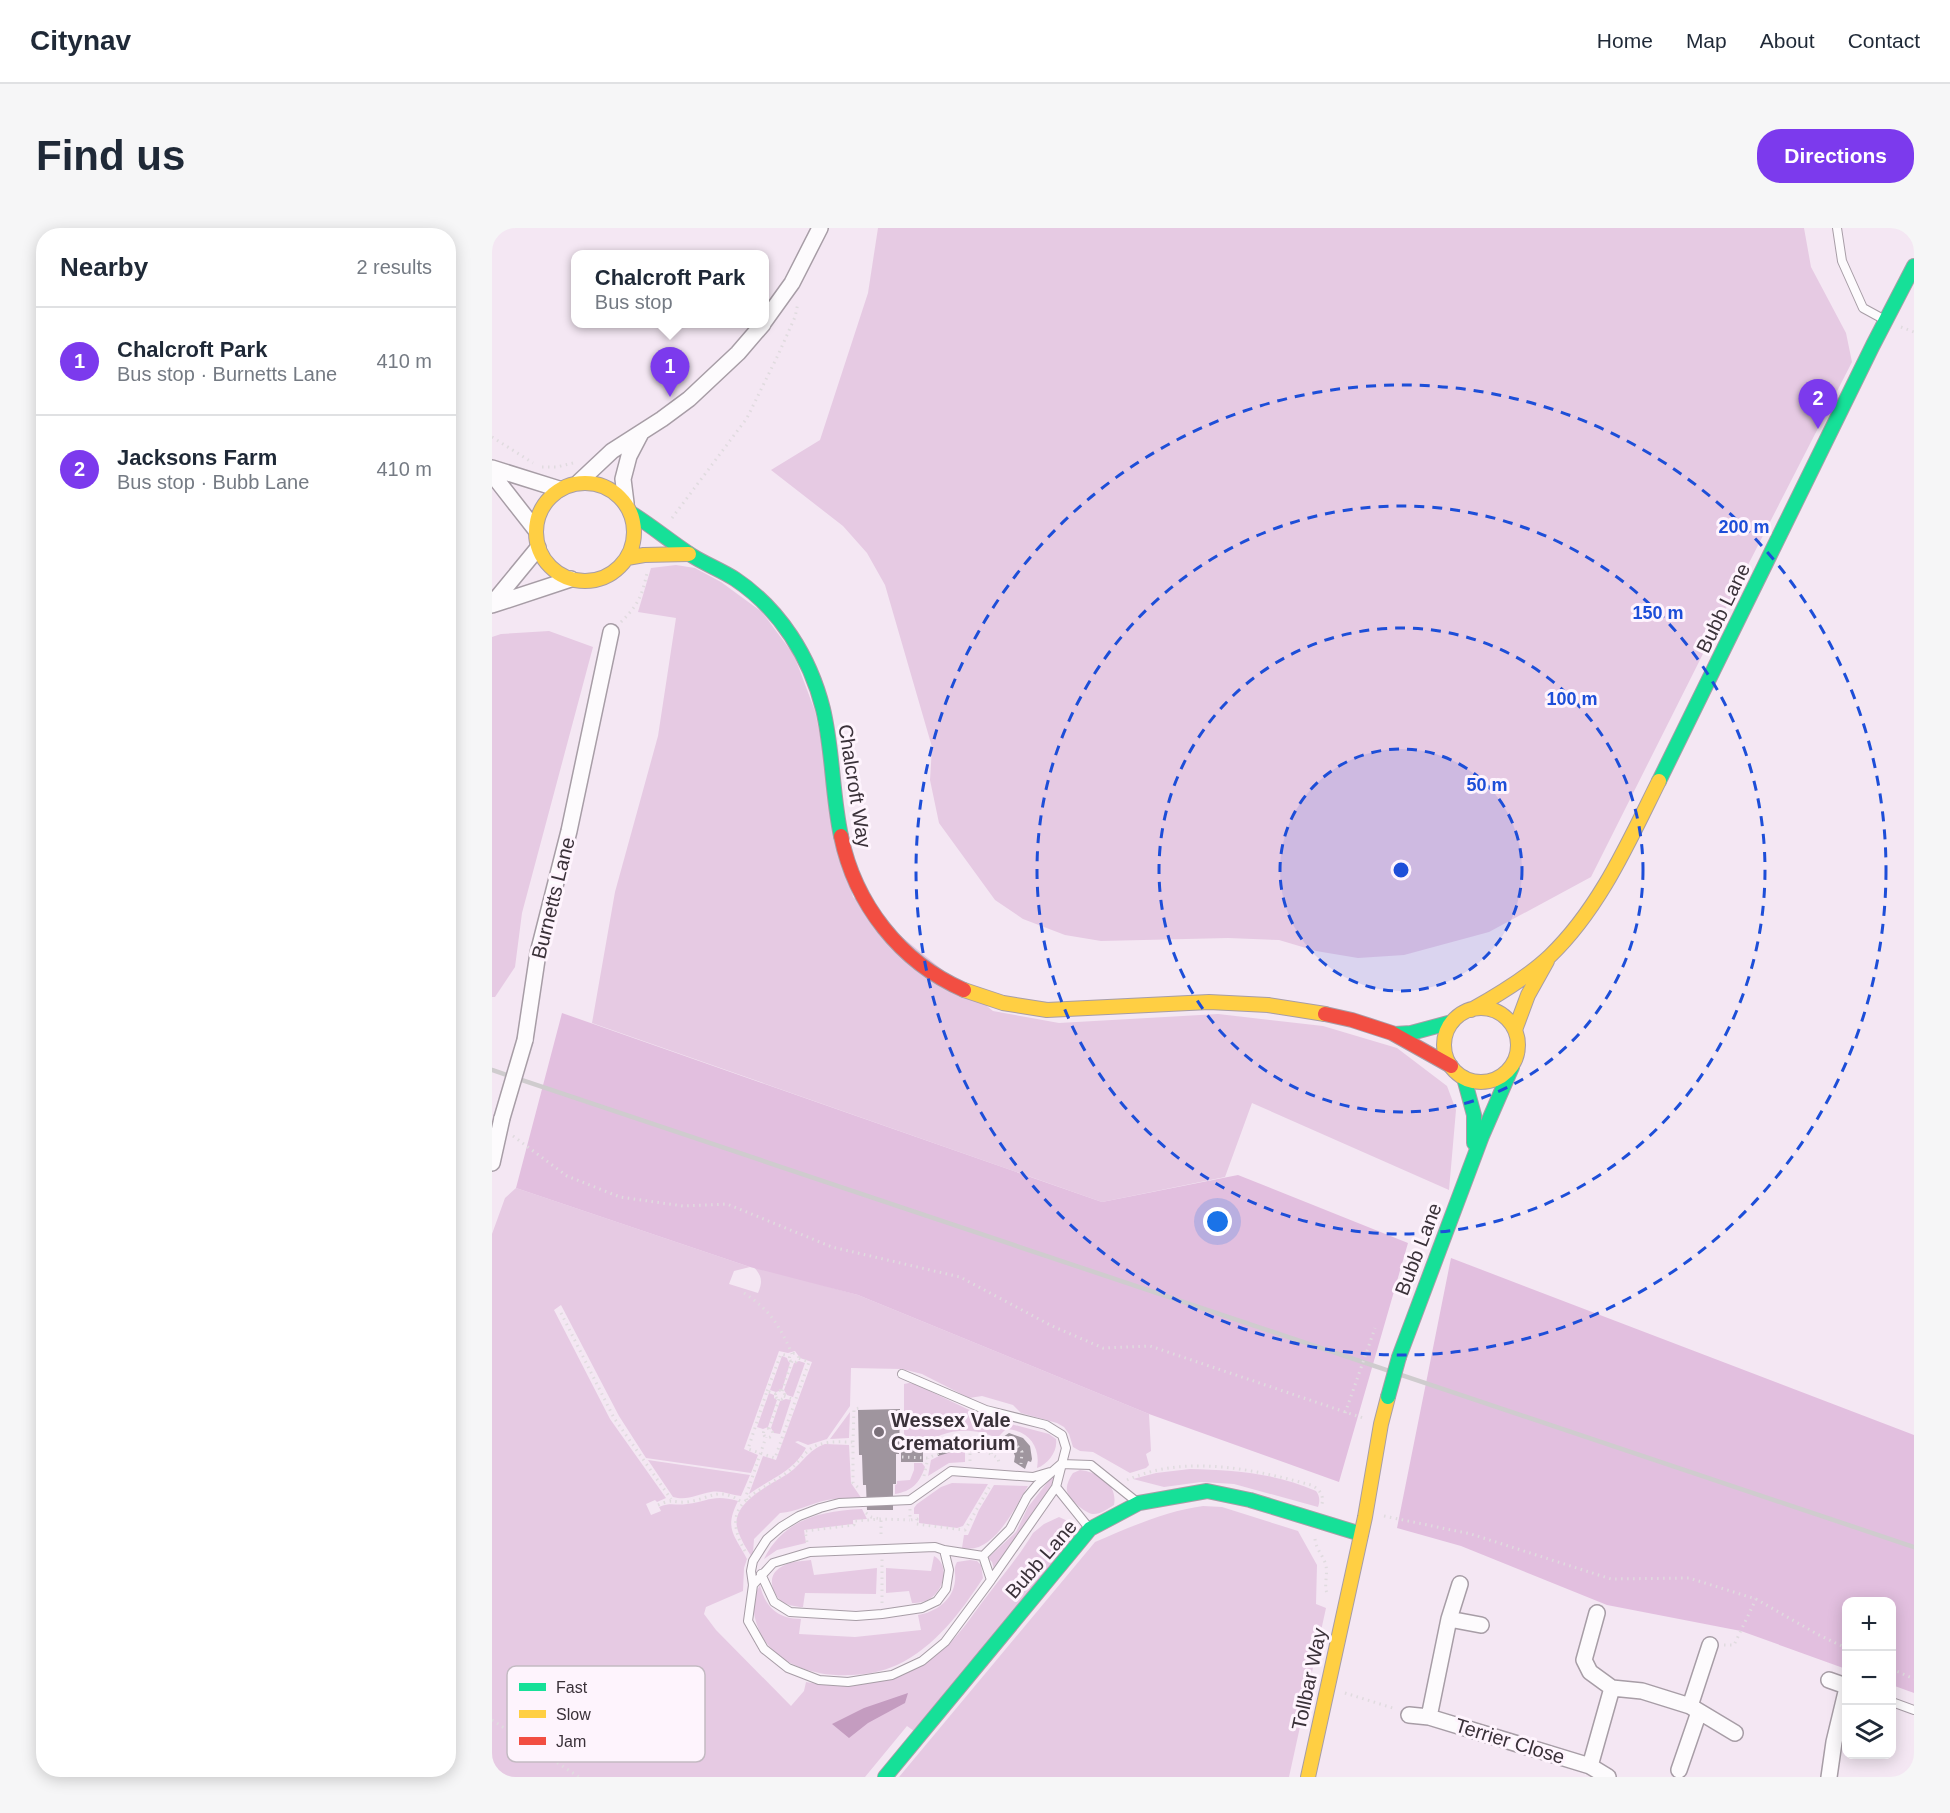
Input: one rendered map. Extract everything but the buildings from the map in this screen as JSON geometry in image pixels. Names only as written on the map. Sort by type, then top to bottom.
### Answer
[{"type":"street","points":[[769,316],[792,283],[820,228]]},
{"type":"street","name":"Bubb Lane","points":[[1471,1010],[1497,995],[1549,957],[1562,944],[1593,903],[1616,868],[1914,267]]},
{"type":"street","points":[[579,483],[612,451],[671,413],[714,377],[760,328]]},
{"type":"street","points":[[628,508],[613,491],[605,486],[588,482],[559,489],[545,502],[537,520],[535,529],[538,548],[543,558],[560,575],[571,579],[592,581],[620,567],[631,550],[635,531],[623,479],[629,456],[641,433]]},
{"type":"street","points":[[492,468],[559,489]]},
{"type":"street","points":[[492,474],[535,529]]},
{"type":"street","name":"Chalcroft Way","points":[[628,508],[689,554],[746,587],[777,616],[798,646],[808,665],[823,709],[829,739],[840,832],[844,853],[852,874],[863,897],[888,934],[936,975],[972,993],[1028,1008],[1049,1010],[1201,1002],[1248,1003],[1322,1014],[1395,1034],[1450,1066]]},
{"type":"street","points":[[492,604],[538,548]]},
{"type":"street","name":"Chalcroft Way","points":[[627,558],[689,554]]},
{"type":"street","points":[[492,604],[571,579]]},
{"type":"street","name":"Burnetts Lane","points":[[492,1163],[501,1122],[525,1040],[538,953],[569,831],[611,632]]},
{"type":"street","name":"Bubb Lane","points":[[1515,1030],[1528,995],[1549,957]]},
{"type":"street","points":[[1482,1008],[1502,1014],[1515,1030],[1518,1045],[1518,1053],[1512,1067],[1495,1080],[1474,1082],[1464,1078],[1450,1066],[1444,1049],[1452,1022],[1461,1014],[1482,1008]]},
{"type":"street","name":"Chalcroft Way","points":[[1395,1034],[1411,1033],[1452,1022]]},
{"type":"street","name":"Bubb Lane","points":[[1348,1590],[1365,1517],[1388,1397],[1400,1357],[1474,1154],[1512,1067]]},
{"type":"street","name":"Bubb Lane","points":[[1464,1078],[1474,1114],[1474,1154]]},
{"type":"street","name":"Bubb Lane","points":[[885,1777],[1090,1529],[1139,1503],[1207,1491],[1250,1500],[1361,1534]]},
{"type":"street","name":"Terrier Close","points":[[1429,1717],[1449,1619],[1460,1584]]},
{"type":"street","name":"Tollbar Way","points":[[1308,1777],[1348,1590]]},
{"type":"street","points":[[1449,1619],[1481,1625]]},
{"type":"street","points":[[1598,1621],[1584,1660],[1590,1672],[1612,1688],[1642,1691],[1694,1709],[1734,1733]]},
{"type":"street","points":[[1679,1770],[1710,1645]]},
{"type":"street","points":[[1829,1680],[1842,1685]]},
{"type":"street","name":"Terrier Close","points":[[1590,1766],[1612,1688]]},
{"type":"street","points":[[1829,1777],[1843,1705]]},
{"type":"street","name":"Terrier Close","points":[[1409,1715],[1429,1717],[1590,1766],[1608,1777]]},
{"type":"lane","points":[[1837,228],[1842,261],[1863,308],[1886,321]]},
{"type":"lane","points":[[902,1374],[986,1410],[1046,1425],[1062,1435],[1066,1448],[1056,1487],[945,1642],[922,1661],[892,1675],[848,1682],[819,1680],[788,1668],[764,1649],[748,1621],[753,1585],[751,1571],[753,1561],[767,1539],[781,1527],[799,1516],[839,1503],[910,1500],[951,1471],[1033,1477],[1050,1472]]},
{"type":"lane","points":[[983,1556],[1010,1529],[1027,1497],[1037,1485],[1061,1464],[1091,1465],[1139,1503]]},
{"type":"lane","points":[[1056,1487],[1090,1529]]},
{"type":"lane","points":[[753,1585],[772,1563],[810,1552],[935,1547],[983,1556]]},
{"type":"lane","points":[[761,1574],[774,1602],[790,1612],[856,1616],[882,1614],[922,1608],[937,1601],[946,1589],[949,1570],[944,1550]]},
{"type":"lane","points":[[983,1556],[991,1580]]},
{"type":"lane","points":[[1896,1703],[1914,1710]]},
{"type":"path","points":[[659,531],[669,522],[747,418],[795,317],[800,298]]},
{"type":"path","points":[[611,632],[635,608],[648,568],[649,555]]},
{"type":"path","points":[[501,1122],[567,1176],[620,1197],[683,1206],[727,1204],[832,1247],[960,1277],[1052,1326],[1103,1348],[1150,1346],[1382,1424]]},
{"type":"path","points":[[744,1293],[764,1308],[777,1323],[792,1362],[782,1391],[784,1396],[795,1400]]},
{"type":"path","points":[[561,1312],[614,1418],[671,1499]]},
{"type":"path","points":[[1345,1413],[1375,1328]]},
{"type":"path","points":[[792,1362],[798,1359],[809,1362],[775,1458],[748,1449],[781,1354],[796,1354],[798,1359]]},
{"type":"path","points":[[767,1391],[776,1394],[779,1399]]},
{"type":"path","points":[[776,1394],[782,1391]]},
{"type":"path","points":[[754,1429],[764,1432],[769,1429],[779,1399],[784,1396]]},
{"type":"path","points":[[853,1442],[854,1409],[859,1408]]},
{"type":"path","points":[[769,1429],[772,1434],[782,1437]]},
{"type":"path","points":[[658,1505],[671,1499],[684,1502],[716,1494],[728,1495],[745,1501],[766,1437],[764,1432]]},
{"type":"path","points":[[766,1437],[772,1434]]},
{"type":"path","points":[[991,1453],[1002,1445],[1012,1443],[1022,1452],[1021,1464]]},
{"type":"path","points":[[910,1520],[910,1500],[922,1481],[928,1458]]},
{"type":"path","points":[[1365,1517],[1389,1516],[1471,1534],[1611,1579],[1689,1578],[1756,1599],[1816,1634],[1842,1646]]},
{"type":"path","points":[[800,1546],[807,1546],[805,1531],[854,1525],[854,1521],[917,1520],[916,1524],[965,1530]]},
{"type":"path","points":[[1710,1645],[1734,1645],[1756,1599]]},
{"type":"path","points":[[1896,1671],[1914,1678]]},
{"type":"path","points":[[1338,1690],[1409,1715]]},
{"type":"path","points":[[492,1720],[507,1730]]},
{"type":"path","points":[[556,1762],[579,1777]]},
{"type":"shaded area","points":[[878,228],[1804,228],[1811,267],[1846,333],[1852,362],[1591,877],[1489,932],[1404,955],[1358,958],[1316,951],[1279,940],[1228,938],[1101,941],[1065,935],[1023,919],[995,900],[939,823],[930,780],[932,747],[885,585],[867,553],[843,526],[771,470],[820,440],[868,293]]},
{"type":"shaded area","points":[[676,565],[695,568],[721,582],[762,612],[794,655],[815,711],[853,897],[993,1011],[1059,1023],[1218,1014],[1323,1026],[1397,1048],[1447,1086],[1456,1110],[1449,1190],[1252,1103],[1225,1177],[1102,1202],[592,1023],[615,892],[658,736],[676,618],[638,612],[651,568]]},
{"type":"shaded area","points":[[549,631],[593,647],[522,913],[515,967],[495,997],[492,997],[492,637],[501,634]]},
{"type":"shaded area","points":[[562,1013],[1102,1202],[1238,1175],[1408,1243],[1339,1482],[1149,1414],[858,1295],[750,1267],[516,1188]]},
{"type":"shaded area","points":[[516,1188],[750,1267],[734,1271],[729,1284],[758,1293],[761,1279],[753,1266],[858,1295],[1149,1414],[1151,1451],[1146,1454],[1149,1465],[1130,1473],[1093,1452],[1080,1451],[1073,1447],[1069,1434],[1057,1423],[1021,1413],[1013,1405],[982,1396],[969,1398],[922,1374],[902,1369],[851,1368],[850,1406],[827,1439],[808,1445],[795,1442],[806,1448],[795,1463],[749,1494],[763,1456],[776,1460],[812,1362],[800,1358],[795,1351],[788,1353],[779,1351],[744,1449],[758,1455],[751,1473],[646,1458],[619,1416],[561,1305],[554,1310],[610,1419],[666,1498],[646,1504],[651,1515],[661,1511],[659,1507],[667,1505],[717,1498],[738,1501],[731,1525],[747,1559],[744,1568],[743,1591],[706,1607],[704,1614],[716,1630],[791,1706],[804,1691],[806,1682],[825,1685],[864,1684],[901,1675],[919,1667],[955,1638],[1033,1533],[1044,1524],[1059,1517],[1072,1523],[1078,1533],[914,1731],[907,1726],[865,1777],[492,1777],[492,1234],[505,1198]]},
{"type":"shaded area","points":[[1451,1258],[1914,1435],[1914,1693],[1896,1686],[1896,1597],[1842,1597],[1842,1668],[1741,1631],[1607,1605],[1461,1546],[1397,1528]]},
{"type":"shaded area","points":[[782,1356],[790,1363],[782,1390],[776,1392],[770,1390]]},
{"type":"shaded area","points":[[799,1361],[805,1363],[793,1397],[787,1395],[784,1390],[794,1363]]},
{"type":"shaded area","points":[[909,1383],[984,1417],[1049,1434],[1056,1439],[1054,1452],[1037,1468],[1035,1446],[1021,1432],[1006,1429],[997,1438],[984,1433],[962,1431],[948,1433],[923,1442],[904,1443],[904,1384]]},
{"type":"shaded area","points":[[769,1393],[777,1400],[768,1427],[763,1429],[757,1427]]},
{"type":"shaded area","points":[[791,1400],[780,1434],[774,1433],[771,1428],[780,1401]]},
{"type":"shaded area","points":[[850,1412],[849,1438],[830,1439]]},
{"type":"shaded area","points":[[825,1444],[849,1445],[851,1483],[862,1499],[827,1500],[780,1513],[754,1539],[751,1556],[738,1531],[739,1512],[753,1496],[789,1473],[810,1453]]},
{"type":"shaded area","points":[[965,1451],[965,1462],[949,1463],[928,1476],[931,1460],[945,1453]]},
{"type":"shaded area","points":[[648,1460],[750,1475],[741,1496],[715,1492],[678,1498],[673,1497]]},
{"type":"shaded area","points":[[914,1463],[922,1463],[925,1467],[920,1478],[910,1489],[895,1494],[897,1481],[910,1480]]},
{"type":"shaded area","points":[[1190,1469],[1238,1472],[1285,1480],[1316,1491],[1319,1505],[1318,1507],[1234,1484],[1201,1482],[1164,1487],[1133,1479],[1156,1473]]},
{"type":"shaded area","points":[[1080,1470],[1100,1476],[1110,1485],[1114,1505],[1101,1513],[1092,1514],[1074,1501],[1068,1494],[1067,1486],[1073,1473]]},
{"type":"shaded area","points":[[1054,1477],[1052,1485],[994,1569],[988,1558],[1016,1532],[1028,1507]]},
{"type":"shaded area","points":[[952,1483],[988,1484],[963,1526],[957,1528],[919,1523],[919,1514],[914,1514],[917,1504],[941,1487]]},
{"type":"shaded area","points":[[994,1485],[1028,1486],[1010,1517],[993,1537],[984,1545],[962,1548],[964,1535],[968,1535]]},
{"type":"shaded area","points":[[1203,1506],[1222,1507],[1298,1531],[1317,1565],[1316,1604],[1326,1608],[1289,1777],[899,1777],[1095,1542],[1162,1516]]},
{"type":"shaded area","points":[[862,1509],[867,1519],[853,1520],[853,1524],[804,1530],[806,1543],[777,1550],[764,1559],[772,1545],[793,1526],[818,1515]]},
{"type":"shaded area","points":[[934,1556],[939,1560],[944,1571],[942,1583],[931,1598],[912,1603],[909,1591],[886,1593],[886,1568],[931,1571]]},
{"type":"shaded area","points":[[811,1560],[814,1575],[877,1568],[876,1594],[805,1593],[803,1607],[780,1600],[772,1586],[772,1578],[776,1571],[788,1564]]},
{"type":"shaded area","points":[[977,1561],[981,1565],[983,1578],[956,1616],[923,1649],[897,1665],[879,1671],[859,1675],[838,1675],[797,1666],[780,1656],[766,1643],[755,1620],[754,1599],[760,1585],[765,1600],[774,1610],[786,1617],[801,1619],[799,1634],[855,1637],[921,1630],[918,1615],[937,1608],[947,1599],[954,1588],[957,1562]]},
{"type":"shaded area","points":[[908,1693],[905,1703],[868,1723],[849,1738],[832,1724],[864,1708]]},
{"type":"railway","points":[[492,1070],[1914,1547]]},
{"type":"traffic: fast","points":[[1659,781],[1914,266]]},
{"type":"traffic: fast","points":[[631,513],[691,555],[730,576],[751,591],[766,605],[791,636],[810,671],[823,709],[841,836]]},
{"type":"traffic: fast","points":[[1395,1034],[1411,1033],[1452,1022]]},
{"type":"traffic: fast","points":[[1399,1357],[1482,1136],[1512,1067]]},
{"type":"traffic: fast","points":[[1464,1078],[1474,1115],[1474,1143]]},
{"type":"traffic: fast","points":[[1388,1397],[1399,1357]]},
{"type":"traffic: fast","points":[[885,1777],[1090,1529],[1139,1503],[1207,1491],[1250,1500],[1361,1534]]},
{"type":"traffic: slow","points":[[575,483],[595,483],[613,491],[626,504],[634,522],[634,532],[631,551],[626,560],[613,573],[595,581],[575,581],[557,573],[544,560],[536,542],[536,522],[544,504],[557,491],[575,483]]},
{"type":"traffic: slow","points":[[627,558],[644,555],[689,554]]},
{"type":"traffic: slow","points":[[1471,1010],[1533,970],[1568,937],[1584,917],[1612,873],[1659,781]]},
{"type":"traffic: slow","points":[[1515,1030],[1528,995],[1547,961]]},
{"type":"traffic: slow","points":[[964,990],[1003,1003],[1047,1010],[1209,1002],[1268,1005],[1325,1014]]},
{"type":"traffic: slow","points":[[1481,1008],[1502,1014],[1512,1024],[1518,1045],[1512,1066],[1502,1076],[1481,1082],[1460,1076],[1450,1066],[1444,1045],[1450,1024],[1460,1014],[1481,1008]]},
{"type":"traffic: slow","points":[[1308,1777],[1365,1517],[1388,1397]]},
{"type":"traffic: jam","points":[[841,836],[857,885],[884,928],[920,964],[964,990]]},
{"type":"traffic: jam","points":[[1325,1014],[1392,1033],[1451,1066]]},
{"type":"place","name":"Chalcroft Park","points":[[670,397]]},
{"type":"place","name":"Jacksons Farm","points":[[1818,429]]},
{"type":"place","name":"Wessex Vale Crematorium","points":[[879,1432]]}]
